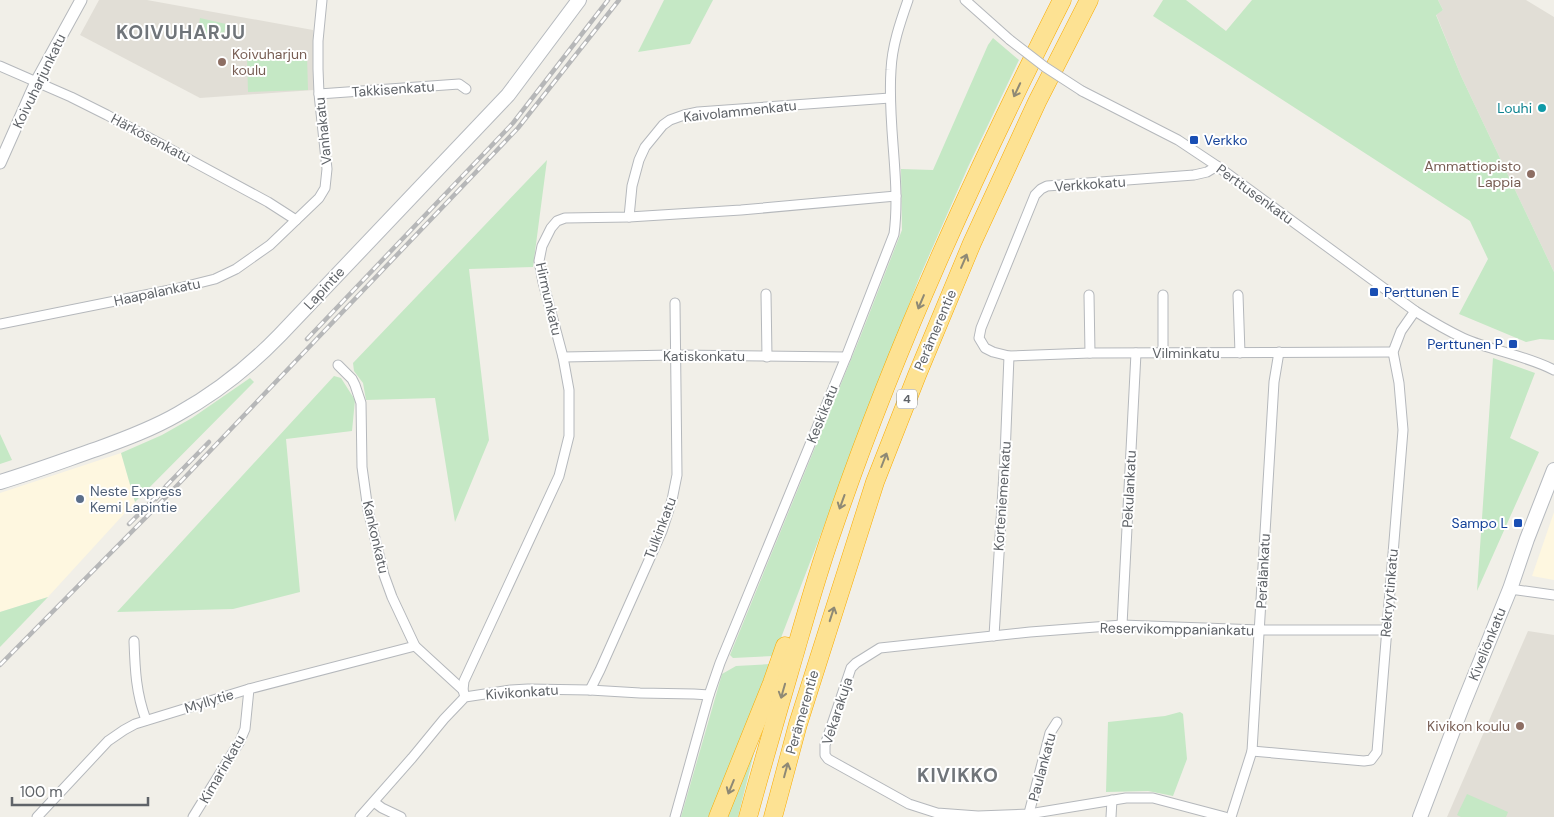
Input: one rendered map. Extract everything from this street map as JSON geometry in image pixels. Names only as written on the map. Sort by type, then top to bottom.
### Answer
[{"type":"highway","name":"Perämerentie","points":[[748,817],[816,580],[833,528],[875,415],[937,262],[1021,81],[1062,0]]},
{"type":"highway","name":"Perämerentie","points":[[773,817],[798,724],[821,650],[882,464],[916,375],[972,243],[1037,102],[1089,0]]},
{"type":"highway","points":[[718,817],[772,682],[799,607],[816,580]]},
{"type":"main road","name":"Lapintie","points":[[0,482],[117,442],[160,424],[178,415],[215,391],[254,361],[280,336],[508,95],[579,0]]},
{"type":"main road","name":"Kiveliönkatu","points":[[1420,817],[1554,470]]},
{"type":"street","name":"Koivuharjunkatu","points":[[0,163],[36,82],[81,0]]},
{"type":"street","name":"Vanhakatu","points":[[296,220],[322,195],[326,183],[327,169],[319,94],[317,46],[322,0]]},
{"type":"street","name":"Keskikatu","points":[[675,817],[709,695],[720,663],[846,357],[894,234],[896,196],[890,98],[891,68],[898,29],[908,0]]},
{"type":"street","name":"Perttusenkatu","points":[[965,0],[1044,67],[1082,92],[1178,140],[1217,166],[1415,311],[1464,338],[1554,370]]},
{"type":"street","name":"Härkösenkatu","points":[[0,66],[107,115],[268,202],[296,220]]},
{"type":"street","name":"Takkisenkatu","points":[[319,94],[459,84],[466,89]]},
{"type":"street","name":"Kaivolammenkatu","points":[[630,217],[632,186],[642,152],[648,142],[663,126],[675,117],[698,112],[890,98]]},
{"type":"street","name":"Verkkokatu","points":[[983,345],[979,338],[981,328],[1035,195],[1041,189],[1047,186],[1194,176],[1207,172],[1217,166]]},
{"type":"street","name":"Hirmunkatu","points":[[464,693],[464,681],[467,673],[551,495],[562,468],[567,448],[570,422],[569,390],[563,357],[539,261],[542,246],[554,223],[565,218],[630,217],[741,210],[896,196]]},
{"type":"street","name":"Haapalankatu","points":[[0,324],[176,289],[215,279],[236,269],[269,246],[296,220]]},
{"type":"street","points":[[766,294],[767,357]]},
{"type":"street","points":[[1089,295],[1090,353]]},
{"type":"street","points":[[1163,295],[1163,353]]},
{"type":"street","points":[[1238,295],[1240,352]]},
{"type":"street","name":"Tulkinkatu","points":[[590,690],[662,531],[672,500],[677,476],[674,356],[675,303]]},
{"type":"street","points":[[1393,352],[1401,331],[1415,311]]},
{"type":"street","name":"Vilminkatu","points":[[983,345],[993,352],[1009,356],[1090,353],[1393,352]]},
{"type":"street","name":"Perälänkatu","points":[[1231,817],[1252,751],[1274,384],[1279,352]]},
{"type":"street","name":"Rekryytinkatu","points":[[1252,751],[1364,760],[1371,760],[1377,752],[1403,430],[1399,383],[1393,352]]},
{"type":"street","name":"Pekulankatu","points":[[1122,625],[1136,353]]},
{"type":"street","name":"Korteniemenkatu","points":[[994,636],[1005,461],[1009,356]]},
{"type":"street","name":"Katiskonkatu","points":[[563,357],[846,357]]},
{"type":"street","name":"Kankonkatu","points":[[338,365],[352,379],[361,402],[362,467],[371,527],[392,597],[415,646],[464,693]]},
{"type":"street","points":[[1510,588],[1554,595]]},
{"type":"street","name":"Reservikomppaniankatu","points":[[880,648],[1122,625],[1259,630],[1386,630]]},
{"type":"street","points":[[134,641],[136,684],[146,720]]},
{"type":"street","name":"Myllytie","points":[[36,817],[108,741],[124,730],[146,720],[249,689],[415,646]]},
{"type":"street","name":"Vekarakuja","points":[[880,648],[856,662],[851,668],[825,745],[824,755],[909,804],[924,810],[956,815],[1029,816]]},
{"type":"street","name":"Kimarinkatu","points":[[193,817],[240,742],[245,729],[249,689]]},
{"type":"street","name":"Kivikonkatu","points":[[360,817],[464,693],[512,690],[590,690],[709,695]]},
{"type":"street","name":"Paulankatu","points":[[1029,816],[1050,733],[1057,722]]},
{"type":"street","points":[[1029,816],[1134,797],[1153,798],[1225,817]]},
{"type":"street","points":[[1111,817],[1112,800]]},
{"type":"street","points":[[374,802],[401,817]]},
{"type":"shaded area","name":"Koivuharjun koulu","points":[[99,0],[147,0],[313,30],[314,90],[200,98],[80,35]]},
{"type":"shaded area","name":"Ammattiopisto Lappia","points":[[1438,0],[1526,0],[1554,17],[1554,272],[1461,76],[1436,14],[1443,10]]},
{"type":"shaded area","points":[[121,453],[135,502],[48,597],[0,612],[0,493]]},
{"type":"shaded area","points":[[1554,512],[1554,580],[1532,576]]},
{"type":"shaded area","name":"Kivikon koulu","points":[[1528,631],[1554,635],[1554,817],[1447,817]]},
{"type":"green space","points":[[664,0],[713,0],[690,44],[638,52]]},
{"type":"green space","points":[[1163,0],[1186,0],[1226,31],[1252,0],[1438,0],[1443,10],[1436,15],[1461,76],[1554,272],[1554,340],[1540,339],[1526,342],[1459,314],[1488,259],[1470,221],[1153,16]]},
{"type":"green space","points":[[200,18],[226,24],[223,39],[197,34]]},
{"type":"green space","points":[[993,38],[1019,60],[968,167],[920,276],[774,656],[733,658],[730,655],[902,230],[901,169],[933,170],[988,45]]},
{"type":"green space","points":[[307,55],[308,90],[248,92],[247,57]]},
{"type":"green space","points":[[547,160],[533,267],[469,269],[489,440],[455,522],[435,398],[366,400],[363,383],[354,371],[353,363]]},
{"type":"green space","points":[[1493,358],[1535,373],[1510,438],[1539,452],[1477,591]]},
{"type":"green space","points":[[334,376],[341,378],[355,400],[352,431],[286,439],[300,592],[233,609],[117,612]]},
{"type":"green space","points":[[250,378],[254,382],[135,502],[121,453],[162,435],[192,418]]},
{"type":"green space","points":[[0,434],[12,460],[0,464]]},
{"type":"green space","points":[[48,597],[0,647],[0,612]]},
{"type":"green space","points":[[771,664],[710,817],[681,817],[722,674],[736,666]]},
{"type":"green space","points":[[1180,712],[1183,714],[1187,759],[1173,796],[1148,791],[1106,792],[1108,722],[1165,716]]},
{"type":"green space","points":[[756,745],[738,817],[724,817]]},
{"type":"green space","points":[[1467,794],[1508,812],[1506,817],[1461,817],[1457,815]]},
{"type":"railway","points":[[307,339],[513,123],[608,0]]},
{"type":"railway","points":[[0,665],[169,494],[518,128],[619,0]]},
{"type":"railway","points":[[156,499],[166,486],[209,442]]},
{"type":"railway","points":[[129,524],[159,494]]},
{"type":"place","name":"Koivuharjun koulu","points":[[222,62]]},
{"type":"place","name":"Louhi","points":[[1542,108]]},
{"type":"place","name":"Verkko","points":[[1194,140]]},
{"type":"place","name":"Ammattiopisto Lappia","points":[[1531,174]]},
{"type":"place","name":"Perttunen E","points":[[1374,292]]},
{"type":"place","name":"Perttunen P","points":[[1513,344]]},
{"type":"place","name":"Neste Express Kemi Lapintie","points":[[80,499]]},
{"type":"place","name":"Sampo L","points":[[1518,523]]},
{"type":"place","name":"Kivikon koulu","points":[[1520,726]]},
{"type":"district","name":"KOIVUHARJU","points":[[181,32]]},
{"type":"district","name":"KIVIKKO","points":[[958,775]]}]
